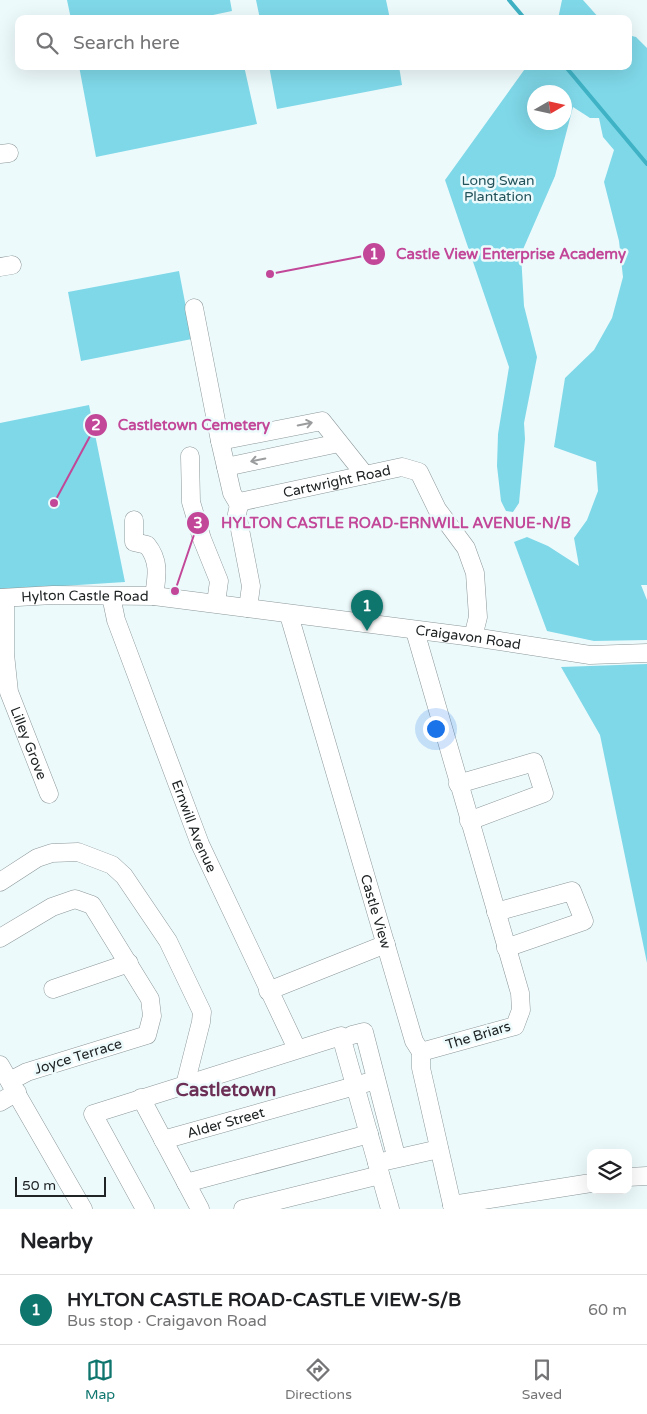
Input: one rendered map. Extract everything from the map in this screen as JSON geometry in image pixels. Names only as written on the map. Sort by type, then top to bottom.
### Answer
[{"type":"street","points":[[194,308],[220,441],[232,493],[239,505],[237,514],[251,586],[248,608]]},
{"type":"street","points":[[220,441],[322,421],[365,475]]},
{"type":"street","points":[[226,467],[339,442]]},
{"type":"street","points":[[190,456],[191,502],[202,539],[219,581],[216,603]]},
{"type":"street","name":"Cartwright Road","points":[[239,505],[244,501],[402,467],[419,472],[437,509],[466,548],[475,573],[478,616],[473,637]]},
{"type":"street","points":[[134,520],[134,542],[147,545],[155,554],[158,567],[154,596]]},
{"type":"street","name":"Ernwill Avenue","points":[[110,596],[116,620],[200,844],[297,1049]]},
{"type":"street","name":"Hylton Castle Road","points":[[3,598],[154,596],[216,603],[289,615]]},
{"type":"street","name":"Lilley Grove","points":[[3,598],[5,695],[49,794]]},
{"type":"street","name":"Craigavon Road","points":[[289,615],[473,637],[590,654],[647,653]]},
{"type":"street","name":"Castle View","points":[[289,615],[414,1041],[421,1052],[421,1068],[453,1207]]},
{"type":"street","name":"The Briars","points":[[415,631],[520,992],[521,1010],[515,1026],[421,1052]]},
{"type":"street","points":[[458,784],[534,762],[544,794],[469,821]]},
{"type":"street","points":[[0,882],[37,858],[52,853],[78,852],[112,865],[124,876],[168,941],[202,1012],[185,1085]]},
{"type":"street","points":[[496,912],[572,891],[584,921],[506,948]]},
{"type":"street","points":[[0,938],[52,907],[75,898],[92,905],[130,964],[53,988]]},
{"type":"street","points":[[268,991],[386,944]]},
{"type":"street","name":"Joyce Terrace","points":[[0,1102],[27,1072],[147,1035],[152,1016],[150,999],[130,964]]},
{"type":"street","points":[[352,1035],[364,1032],[395,1152]]},
{"type":"street","points":[[146,1209],[93,1114],[273,1059],[297,1049],[341,1036],[390,1209]]},
{"type":"street","points":[[0,1065],[14,1086],[83,1209]]},
{"type":"street","name":"Alder Street","points":[[163,1140],[376,1080]]},
{"type":"street","points":[[141,1098],[200,1209]]},
{"type":"street","points":[[186,1183],[369,1134]]},
{"type":"street","points":[[243,1209],[379,1169],[439,1149]]},
{"type":"street","points":[[632,1177],[647,1176]]},
{"type":"street","points":[[453,1207],[587,1184]]},
{"type":"green space","points":[[67,0],[230,0],[232,11],[213,15],[70,15]]},
{"type":"green space","points":[[256,0],[386,0],[389,15],[259,15]]},
{"type":"green space","points":[[562,0],[583,0],[596,15],[559,15]]},
{"type":"green space","name":"Long Swan Plantation","points":[[632,36],[636,37],[647,48],[647,585],[641,585],[647,600],[647,640],[594,641],[547,631],[514,542],[527,537],[548,546],[579,566],[574,538],[587,520],[598,491],[596,462],[554,447],[565,378],[594,350],[612,318],[623,277],[619,241],[604,182],[614,150],[603,137],[599,118],[590,118],[573,107],[572,111],[572,85],[527,85],[527,130],[567,130],[555,176],[521,254],[524,306],[537,357],[524,423],[525,439],[519,503],[513,512],[506,511],[501,501],[497,466],[498,434],[509,367],[445,180],[524,70],[632,70]]},
{"type":"green space","points":[[80,70],[245,70],[257,124],[96,157]]},
{"type":"green space","points":[[270,70],[400,70],[402,85],[277,109]]},
{"type":"green space","points":[[179,271],[192,339],[81,361],[68,292]]},
{"type":"green space","points":[[89,405],[125,582],[0,590],[0,423]]},
{"type":"green space","points":[[647,664],[647,963],[600,735],[561,667]]},
{"type":"waterway","points":[[509,0],[522,15]]},
{"type":"waterway","points":[[568,70],[647,164]]},
{"type":"place","name":"Castle View Enterprise Academy","points":[[270,274]]},
{"type":"place","name":"Castletown Cemetery","points":[[54,503]]},
{"type":"place","name":"HYLTON CASTLE ROAD-ERNWILL AVENUE-N/B","points":[[175,591]]},
{"type":"place","name":"HYLTON CASTLE ROAD-CASTLE VIEW-S/B","points":[[367,631]]},
{"type":"district","name":"Castletown","points":[[226,1089]]}]
